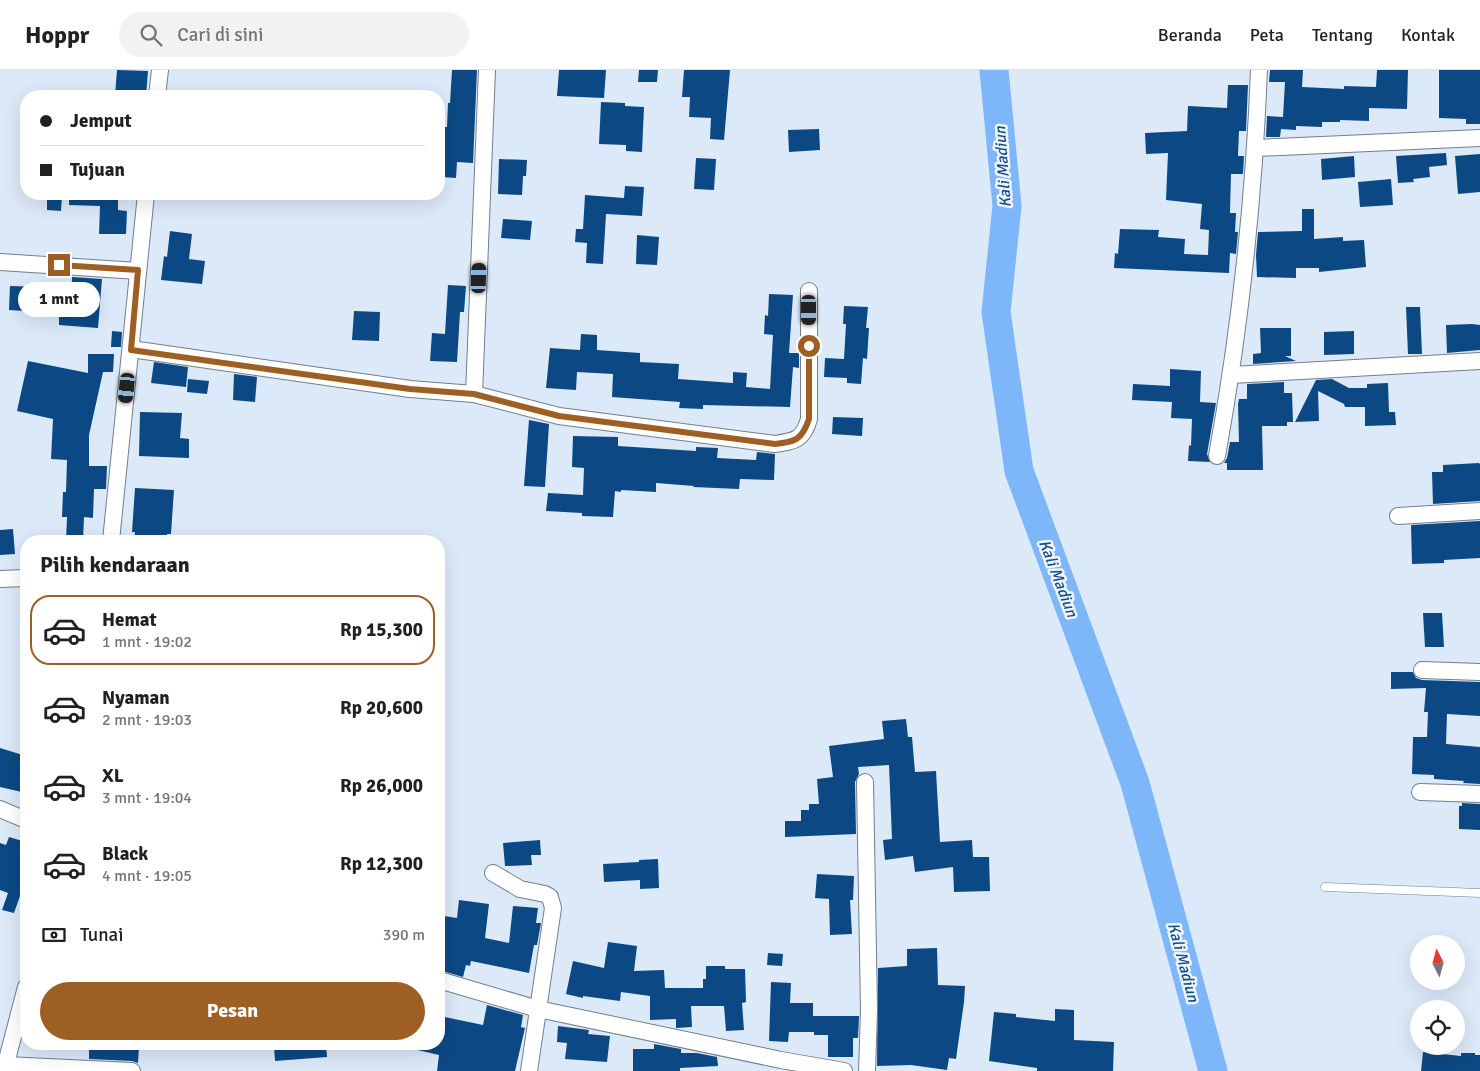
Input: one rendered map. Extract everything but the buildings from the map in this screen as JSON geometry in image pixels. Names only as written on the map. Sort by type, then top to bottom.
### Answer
[{"type":"street","points":[[158,90],[160,70]]},
{"type":"street","points":[[474,394],[487,70]]},
{"type":"street","points":[[1217,456],[1231,375],[1256,148],[1259,70]]},
{"type":"street","points":[[1256,148],[1480,138]]},
{"type":"street","points":[[112,535],[145,200]]},
{"type":"street","points":[[0,262],[138,270]]},
{"type":"street","points":[[131,350],[410,389],[474,394],[559,416],[766,443],[787,443],[800,438],[806,430],[809,419],[809,292]]},
{"type":"street","points":[[1231,375],[1480,361]]},
{"type":"street","points":[[1398,516],[1480,511]]},
{"type":"street","points":[[0,579],[20,578]]},
{"type":"street","points":[[1422,670],[1480,672]]},
{"type":"street","points":[[865,782],[869,1010],[867,1071]]},
{"type":"street","points":[[1420,792],[1480,794]]},
{"type":"street","points":[[0,809],[20,817]]},
{"type":"street","points":[[494,873],[520,889],[545,894],[553,900],[529,1071]]},
{"type":"street","points":[[445,982],[538,1009],[781,1066],[844,1071]]},
{"type":"street","points":[[20,1010],[5,1068],[132,1071]]},
{"type":"lane","points":[[1325,887],[1480,893]]},
{"type":"waterway","name":"Kali Madiun","points":[[994,70],[1007,206],[996,312],[1019,471],[1135,783],[1213,1071]]},
{"type":"route","points":[[59,265],[138,270],[131,350],[410,389],[474,394],[559,416],[775,444],[787,443],[800,438],[806,430],[809,419],[809,346]]}]
